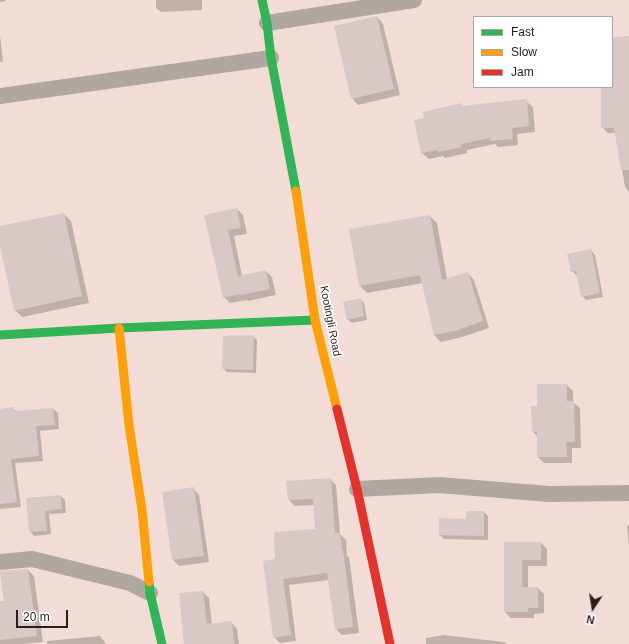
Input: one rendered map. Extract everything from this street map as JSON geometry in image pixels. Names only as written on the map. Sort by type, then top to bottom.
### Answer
[{"type":"street","name":"Kootingli Road","points":[[262,0],[267,23],[271,58],[299,208],[315,320],[357,489],[390,644]]},
{"type":"street","points":[[267,23],[414,0]]},
{"type":"street","points":[[0,96],[271,58]]},
{"type":"street","points":[[0,335],[119,328],[315,320]]},
{"type":"street","points":[[119,328],[129,425],[142,510],[150,593],[162,644]]},
{"type":"street","points":[[357,489],[439,485],[549,494],[629,493]]},
{"type":"street","points":[[0,562],[32,559],[130,583],[150,593]]},
{"type":"building","points":[[377,16],[394,89],[351,99],[334,26]]},
{"type":"building","points":[[629,36],[629,170],[621,170],[614,128],[601,128],[601,88],[613,88],[613,37]]},
{"type":"building","points":[[527,99],[529,126],[512,128],[513,139],[490,141],[490,138],[461,144],[462,147],[438,152],[438,150],[421,153],[414,120],[424,118],[423,112],[461,103],[461,106]]},
{"type":"building","points":[[237,208],[241,228],[228,230],[238,276],[266,270],[270,289],[223,298],[204,215]]},
{"type":"building","points":[[64,213],[82,296],[14,311],[0,246],[0,226]]},
{"type":"building","points":[[430,215],[442,280],[468,272],[483,321],[455,331],[434,335],[420,275],[359,286],[349,229]]},
{"type":"building","points":[[591,249],[600,293],[581,297],[576,271],[571,272],[567,254]]},
{"type":"building","points":[[361,298],[364,316],[347,320],[343,302]]},
{"type":"building","points":[[254,335],[253,370],[222,369],[223,336]]},
{"type":"building","points":[[537,384],[567,384],[567,401],[574,401],[575,442],[566,442],[567,457],[537,457],[537,432],[532,432],[531,406],[537,406]]},
{"type":"building","points":[[14,407],[14,411],[53,408],[55,425],[36,426],[39,456],[11,459],[17,502],[0,504],[0,409]]},
{"type":"building","points":[[331,478],[335,533],[340,533],[353,627],[335,629],[327,573],[283,579],[291,635],[273,638],[263,561],[275,559],[274,532],[315,529],[313,499],[288,500],[286,481]]},
{"type":"building","points":[[194,487],[204,556],[172,560],[162,492]]},
{"type":"building","points":[[61,495],[62,509],[45,511],[47,531],[29,532],[26,498]]},
{"type":"building","points":[[466,511],[484,511],[484,536],[439,535],[439,518],[466,519]]},
{"type":"building","points":[[504,542],[541,542],[541,560],[522,560],[522,587],[538,587],[538,608],[528,608],[528,612],[504,612]]},
{"type":"building","points":[[28,569],[37,636],[0,640],[0,601],[4,601],[0,571]]},
{"type":"building","points":[[203,591],[207,624],[232,621],[234,644],[184,644],[179,593]]},
{"type":"traffic: fast","points":[[262,0],[267,23],[271,58],[296,191]]},
{"type":"traffic: fast","points":[[0,335],[119,328],[315,320]]},
{"type":"traffic: fast","points":[[149,582],[150,593],[162,644]]},
{"type":"traffic: slow","points":[[296,191],[315,320],[337,409]]},
{"type":"traffic: slow","points":[[119,328],[129,425],[142,510],[149,582]]},
{"type":"traffic: jam","points":[[337,409],[357,489],[390,644]]}]
